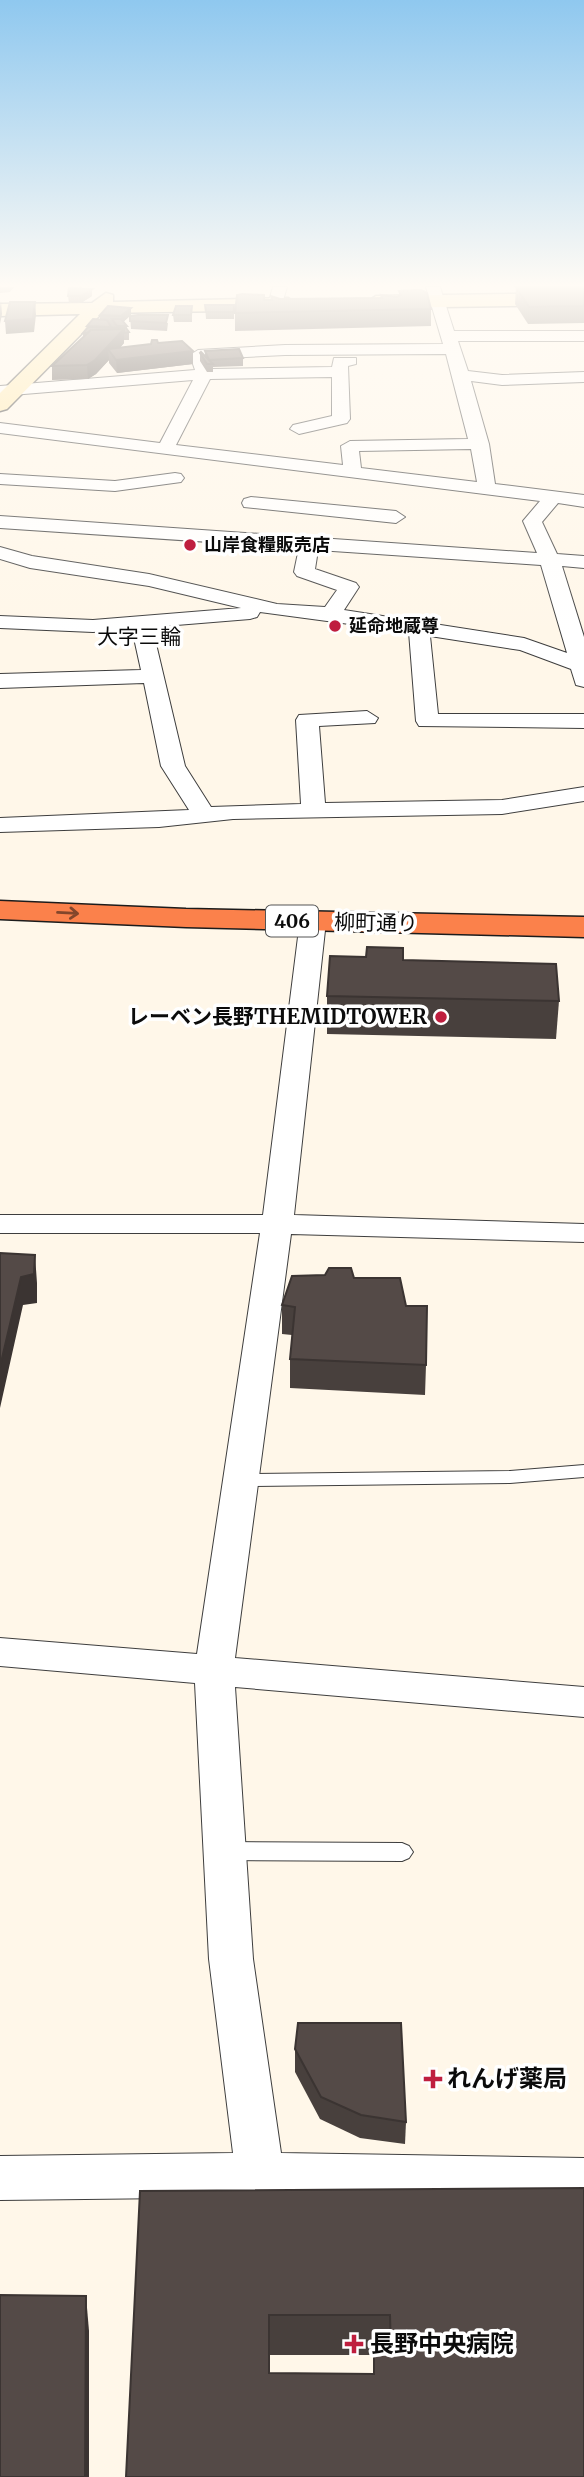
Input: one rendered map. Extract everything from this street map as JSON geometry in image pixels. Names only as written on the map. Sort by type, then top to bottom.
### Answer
[{"type":"highway","name":"柳町通り","points":[[0,910],[584,947]]},
{"type":"highway","name":"柳町通り","points":[[0,932],[584,927]]},
{"type":"street","points":[[165,449],[189,403]]},
{"type":"street","points":[[299,429],[341,419],[341,403]]},
{"type":"street","points":[[467,403],[480,444],[487,488]]},
{"type":"street","points":[[0,428],[584,501]]},
{"type":"street","points":[[352,472],[349,446],[480,444]]},
{"type":"street","points":[[0,479],[115,486],[175,478]]},
{"type":"street","points":[[391,548],[396,517],[414,479]]},
{"type":"street","points":[[554,497],[532,521],[551,560],[574,596],[583,672]]},
{"type":"street","points":[[251,503],[396,517]]},
{"type":"street","points":[[0,522],[584,562]]},
{"type":"street","points":[[310,543],[303,572],[349,587],[331,614]]},
{"type":"street","points":[[0,553],[30,562],[149,580],[278,610],[419,626],[524,644],[583,672]]},
{"type":"street","points":[[0,622],[93,626],[278,610]]},
{"type":"street","points":[[141,623],[173,766],[202,813]]},
{"type":"street","points":[[419,626],[427,721],[584,721]]},
{"type":"street","points":[[0,681],[153,676]]},
{"type":"street","points":[[314,811],[307,720],[367,718]]},
{"type":"street","points":[[0,825],[159,820],[202,813],[502,807],[584,794]]},
{"type":"street","points":[[260,2175],[231,1959],[214,1670],[243,1480],[277,1224],[311,931]]},
{"type":"street","points":[[0,1224],[277,1224],[584,1233]]},
{"type":"street","points":[[0,1652],[584,1702]]},
{"type":"street","points":[[0,2178],[260,2175],[584,2180]]},
{"type":"lane","points":[[243,1480],[416,1479],[584,1471]]},
{"type":"lane","points":[[223,1851],[402,1852]]},
{"type":"building","points":[[367,947],[403,948],[403,960],[556,964],[559,1001],[327,996],[330,956],[366,957]]},
{"type":"building","points":[[0,1253],[35,1255],[34,1274],[21,1277],[0,1367]]},
{"type":"building","points":[[329,1268],[351,1268],[354,1278],[400,1278],[406,1306],[427,1306],[426,1365],[290,1359],[295,1307],[282,1305],[292,1276],[325,1275]]},
{"type":"building","points":[[298,2023],[401,2023],[406,2122],[361,2115],[321,2097],[295,2049]]},
{"type":"building","name":"長野中央病院","points":[[584,2188],[584,2477],[126,2477],[140,2191]],"holes":[[[269,2315],[390,2315],[391,2352],[374,2352],[374,2374],[269,2373]]]},
{"type":"building","points":[[0,2295],[86,2296],[85,2477],[0,2477]]},
{"type":"place","name":"山岸食糧販売店","points":[[190,545]]},
{"type":"place","name":"延命地蔵尊","points":[[335,626]]},
{"type":"place","name":"レーベン長野THEMIDTOWER","points":[[441,1017]]},
{"type":"place","name":"れんげ薬局","points":[[433,2079]]},
{"type":"place","name":"長野中央病院","points":[[354,2344]]},
{"type":"district","name":"大字三輪","points":[[139,637]]}]
